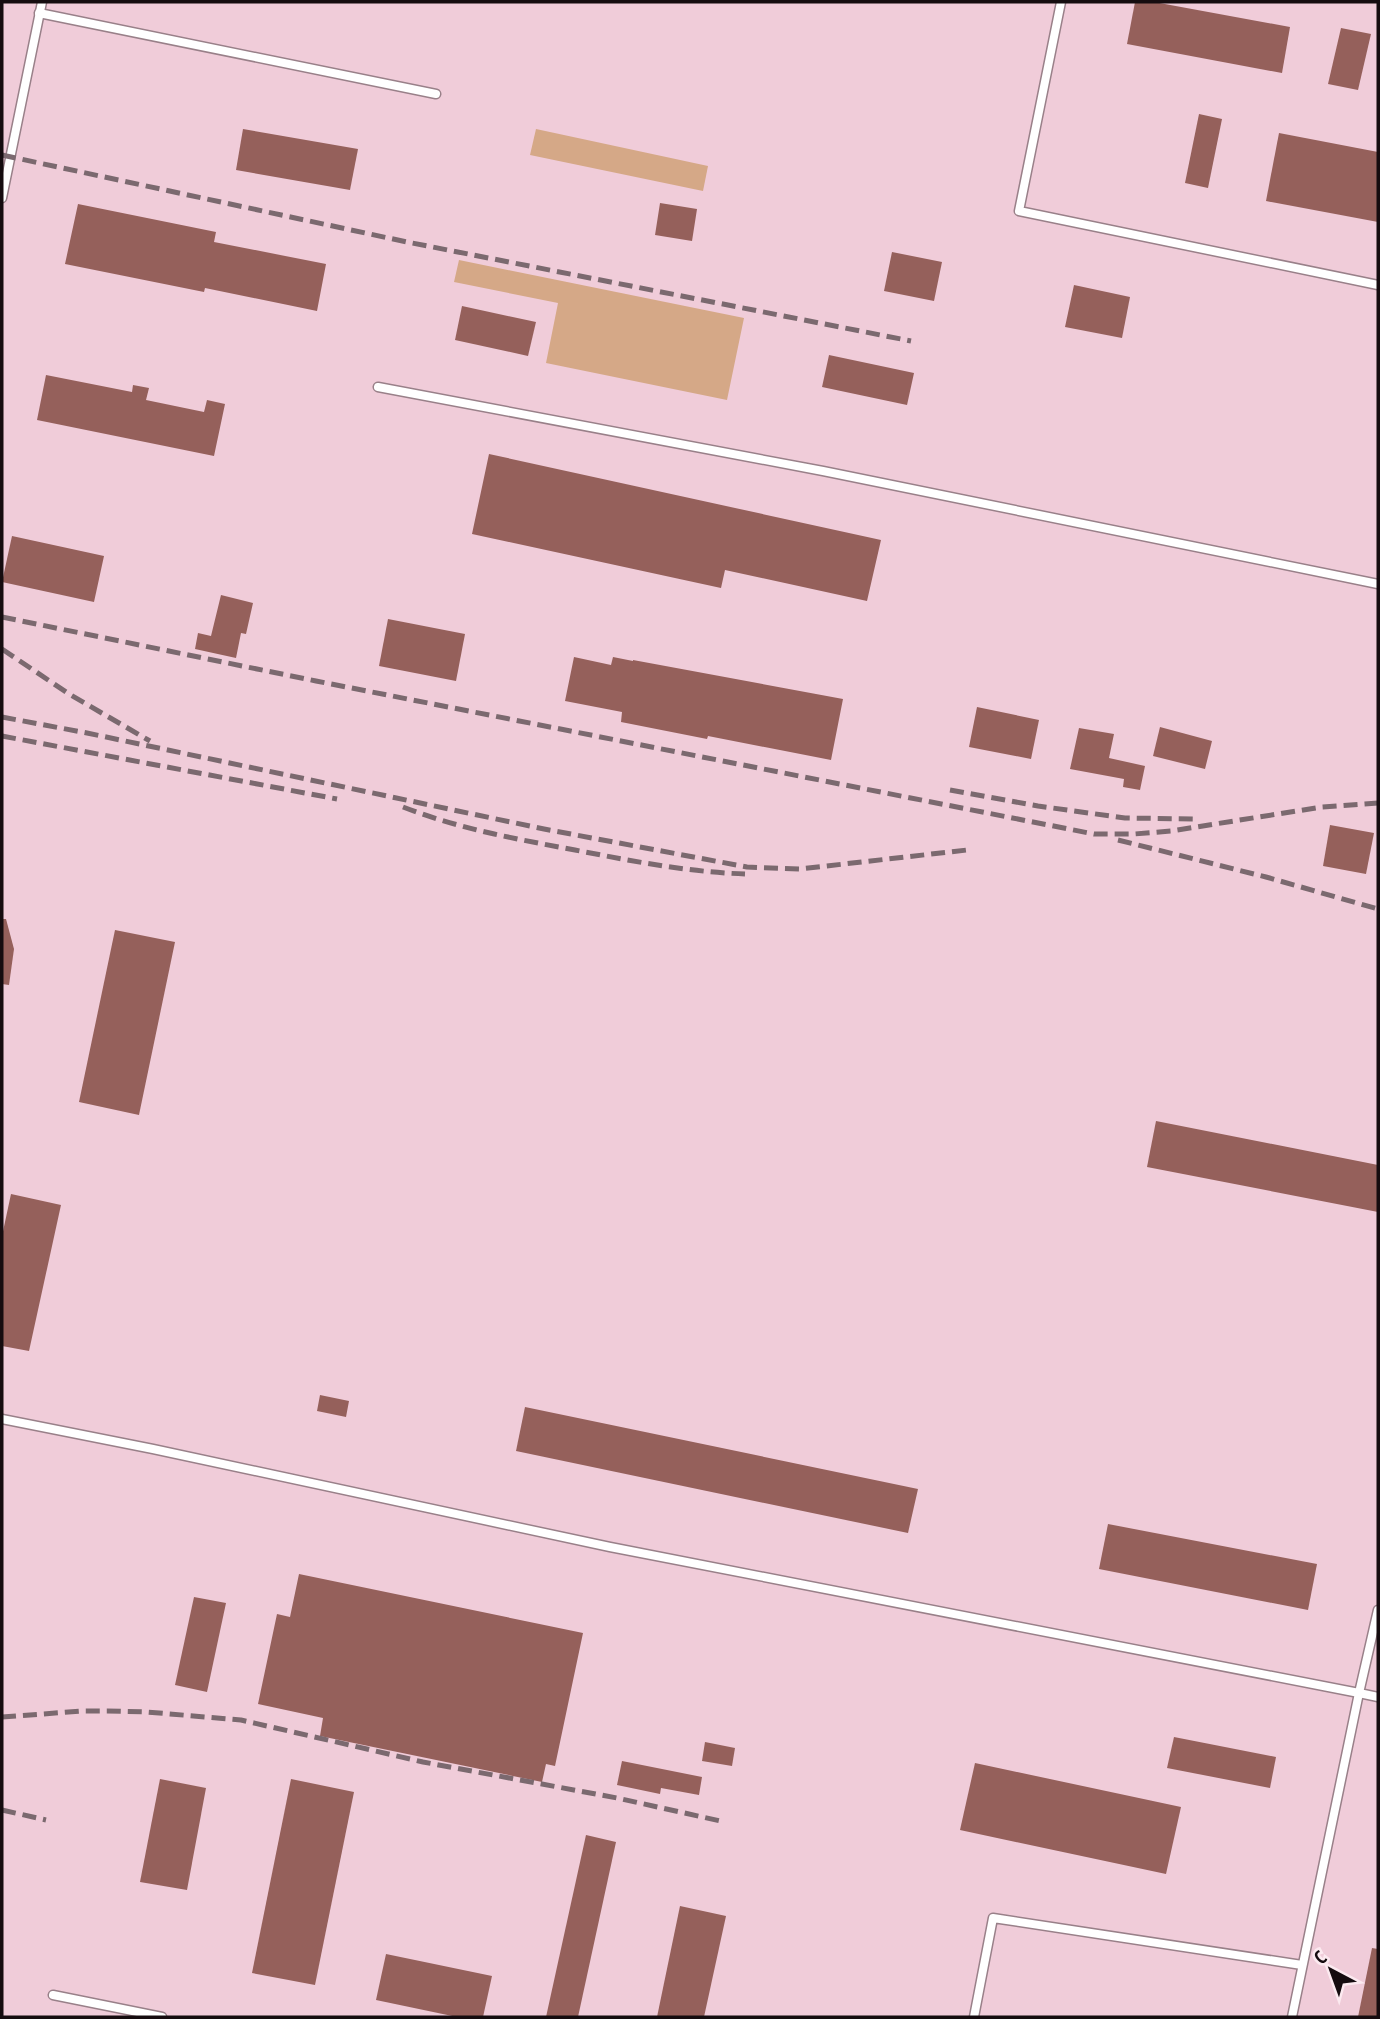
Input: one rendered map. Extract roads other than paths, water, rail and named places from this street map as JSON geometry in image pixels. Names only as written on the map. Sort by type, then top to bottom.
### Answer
[{"type":"lane","points":[[2,198],[41,2]]},
{"type":"lane","points":[[1060,2],[1019,211],[1378,285]]},
{"type":"lane","points":[[39,13],[436,94]]},
{"type":"lane","points":[[378,387],[823,471],[1378,584]]},
{"type":"lane","points":[[2,1419],[167,1451],[610,1547],[1378,1697]]},
{"type":"lane","points":[[1292,2017],[1378,1610]]},
{"type":"lane","points":[[974,2017],[993,1918],[1302,1965]]},
{"type":"lane","points":[[53,1995],[162,2017]]},
{"type":"railway","points":[[2,155],[407,242],[911,341]]},
{"type":"railway","points":[[2,617],[1094,834],[1171,831],[1322,807],[1378,803]]},
{"type":"railway","points":[[2,649],[69,694],[150,741]]},
{"type":"railway","points":[[2,717],[544,829],[747,867],[800,869],[967,850]]},
{"type":"railway","points":[[2,736],[337,799]]},
{"type":"railway","points":[[950,790],[1125,818],[1199,819]]},
{"type":"railway","points":[[403,807],[467,827],[531,842],[660,865],[745,874]]},
{"type":"railway","points":[[1118,840],[1266,877],[1378,909]]},
{"type":"railway","points":[[2,1717],[107,1711],[241,1720],[423,1762],[617,1798],[725,1822]]},
{"type":"railway","points":[[2,1810],[46,1820]]}]
